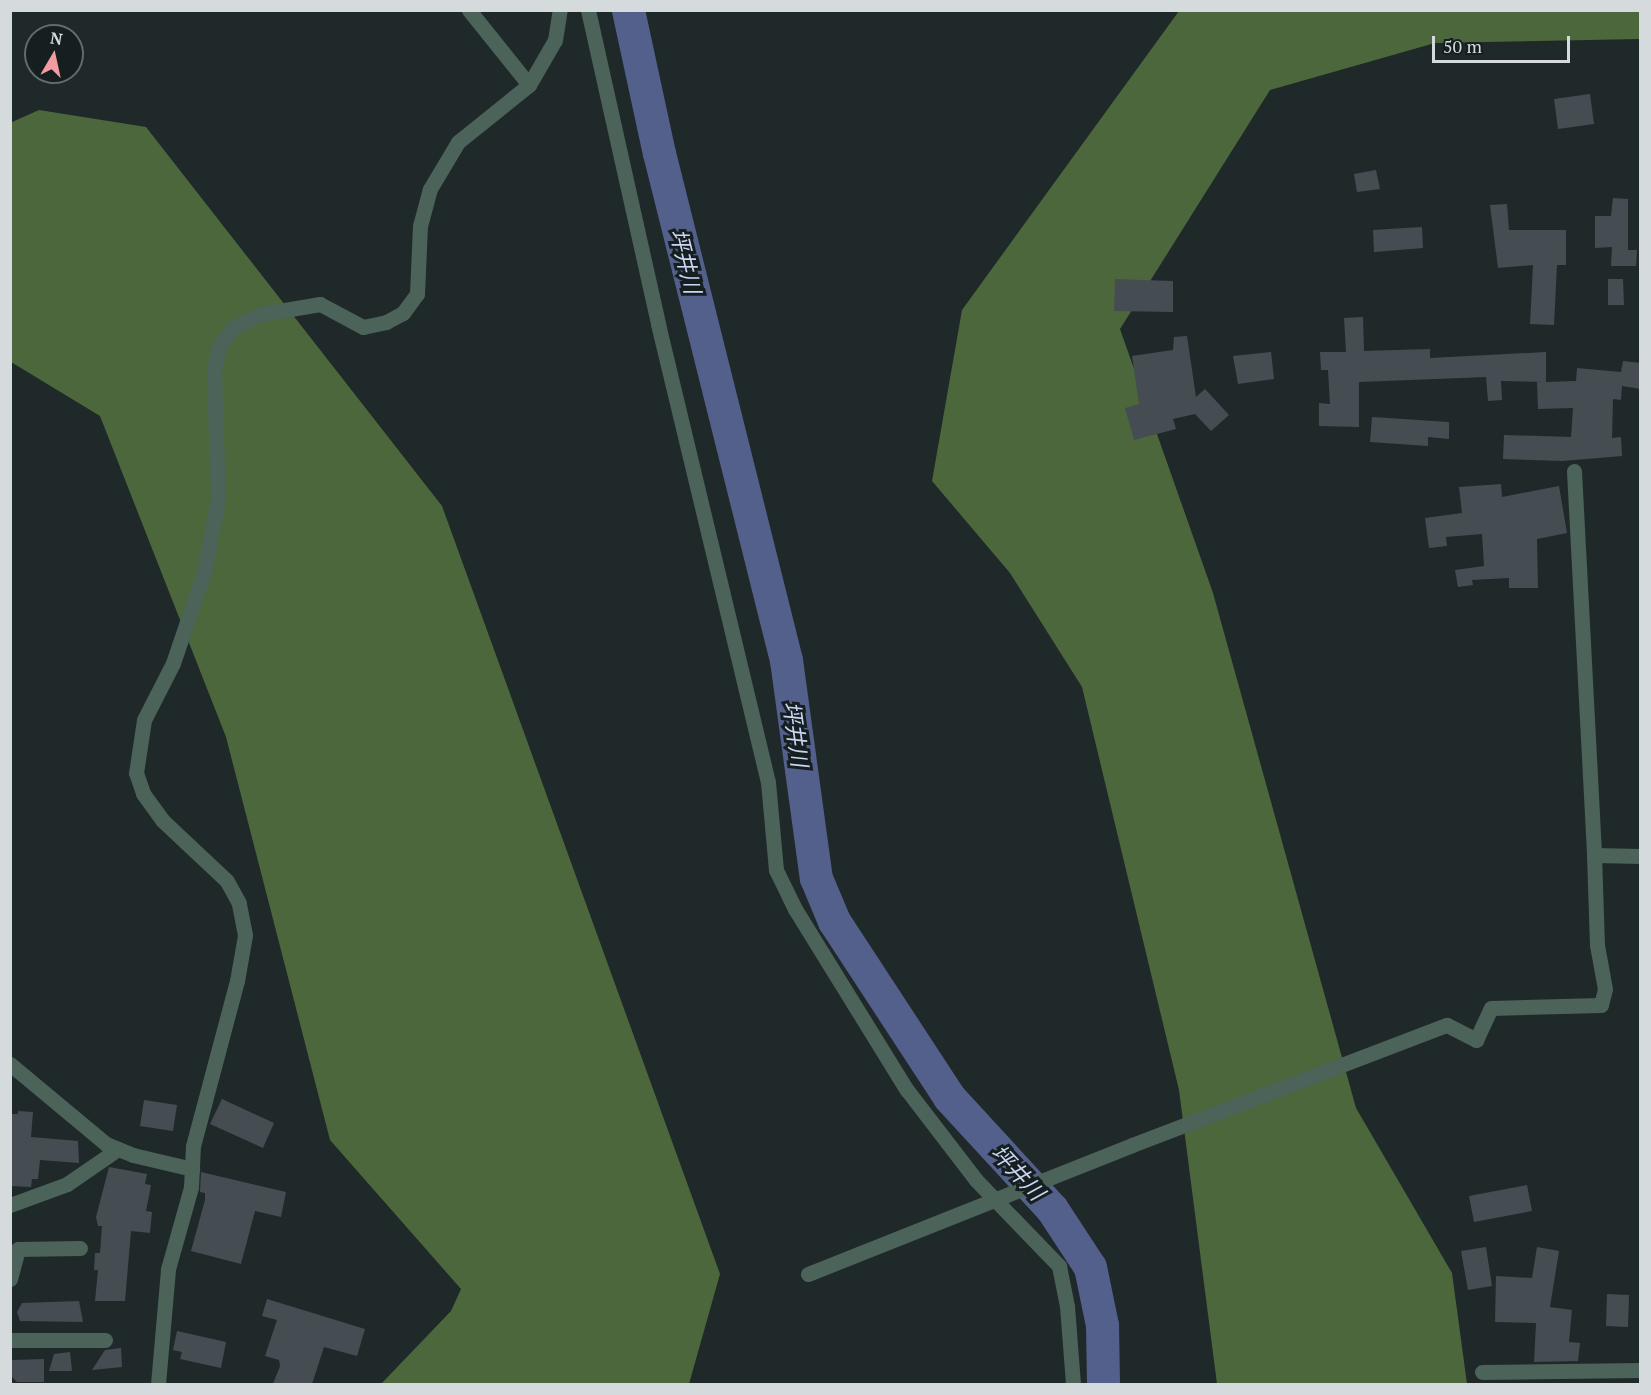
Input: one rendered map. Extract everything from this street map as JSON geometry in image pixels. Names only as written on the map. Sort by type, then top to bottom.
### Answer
[{"type":"street","points":[[469,10],[529,85]]},
{"type":"street","points":[[158,1384],[168,1269],[192,1169],[198,1126],[237,981],[245,935],[239,903],[227,881],[163,820],[143,793],[136,772],[144,720],[173,663],[204,572],[218,499],[214,373],[218,347],[234,327],[261,314],[320,304],[363,327],[386,322],[403,313],[417,294],[420,226],[430,189],[458,142],[529,85],[555,40],[560,10]]},
{"type":"street","points":[[588,10],[658,324],[768,782],[776,870],[795,909],[907,1090],[976,1180],[1059,1266],[1067,1306],[1073,1384]]},
{"type":"street","points":[[808,1274],[1447,1025],[1476,1040],[1491,1008],[1601,1005],[1605,989],[1597,945],[1574,471]]},
{"type":"street","points":[[1594,855],[1641,855]]},
{"type":"street","points":[[10,1064],[67,1113],[118,1149],[192,1169]]},
{"type":"street","points":[[10,1204],[67,1184],[118,1149]]},
{"type":"street","points":[[10,1278],[18,1249],[80,1248]]},
{"type":"street","points":[[10,1340],[105,1340]]},
{"type":"street","points":[[1482,1372],[1641,1370]]},
{"type":"green space","points":[[1179,11],[1640,11],[1640,39],[1435,43],[1270,90],[1120,329],[1213,593],[1356,1108],[1452,1273],[1467,1384],[1217,1384],[1179,1090],[1082,687],[1010,573],[932,481],[962,310]]},
{"type":"green space","points":[[39,110],[146,127],[442,506],[720,1274],[689,1384],[381,1384],[451,1311],[461,1289],[330,1140],[226,737],[100,416],[11,362],[10,123]]},
{"type":"building","points":[[1590,94],[1594,124],[1558,129],[1554,99]]},
{"type":"building","points":[[1376,170],[1380,189],[1357,192],[1354,174]]},
{"type":"building","points":[[1613,198],[1628,199],[1628,250],[1637,250],[1636,266],[1611,266],[1612,247],[1595,248],[1595,216],[1611,216]]},
{"type":"building","points":[[1507,204],[1509,230],[1566,230],[1566,265],[1557,265],[1554,325],[1530,324],[1533,265],[1498,268],[1490,205]]},
{"type":"building","points":[[1422,227],[1423,248],[1374,252],[1373,230]]},
{"type":"building","points":[[1115,279],[1173,281],[1173,312],[1114,311]]},
{"type":"building","points":[[1608,279],[1623,279],[1624,305],[1608,305]]},
{"type":"building","points":[[1363,317],[1364,351],[1430,349],[1430,358],[1546,352],[1546,382],[1576,381],[1577,368],[1621,372],[1623,361],[1641,363],[1641,389],[1622,386],[1621,400],[1613,399],[1612,438],[1621,437],[1622,456],[1562,461],[1503,459],[1504,435],[1571,437],[1573,408],[1538,409],[1537,382],[1545,382],[1501,381],[1502,400],[1488,401],[1486,377],[1359,382],[1359,427],[1319,426],[1319,403],[1330,404],[1328,370],[1321,370],[1320,352],[1346,352],[1344,318]]},
{"type":"building","points":[[1187,336],[1196,397],[1205,389],[1229,415],[1211,431],[1195,414],[1173,419],[1176,429],[1134,440],[1125,408],[1139,404],[1132,356],[1173,350],[1174,337]]},
{"type":"building","points":[[1271,352],[1274,379],[1238,384],[1233,356]]},
{"type":"building","points":[[1372,417],[1449,422],[1449,439],[1428,437],[1428,446],[1370,442]]},
{"type":"building","points":[[1501,484],[1502,497],[1559,486],[1567,533],[1537,539],[1538,588],[1509,588],[1509,578],[1472,580],[1473,585],[1458,587],[1455,570],[1484,566],[1482,534],[1446,537],[1447,546],[1429,548],[1425,518],[1462,513],[1459,487]]},
{"type":"building","points":[[222,1099],[274,1123],[263,1148],[210,1124]]},
{"type":"building","points":[[144,1100],[177,1105],[173,1131],[140,1126]]},
{"type":"building","points":[[18,1111],[33,1112],[31,1137],[78,1141],[79,1163],[40,1160],[38,1179],[32,1179],[31,1187],[10,1186],[10,1114],[18,1114]]},
{"type":"building","points":[[109,1167],[147,1174],[145,1184],[151,1185],[146,1211],[152,1212],[150,1233],[131,1231],[125,1301],[95,1301],[98,1270],[94,1270],[95,1253],[100,1253],[102,1226],[98,1226],[96,1217]]},
{"type":"building","points":[[201,1172],[286,1192],[281,1217],[255,1211],[241,1264],[191,1251],[205,1200],[205,1193],[200,1192]]},
{"type":"building","points":[[1527,1185],[1532,1211],[1474,1222],[1469,1196]]},
{"type":"building","points":[[1486,1247],[1492,1286],[1468,1290],[1461,1251]]},
{"type":"building","points":[[1537,1247],[1559,1251],[1550,1307],[1572,1310],[1569,1342],[1580,1343],[1578,1361],[1534,1362],[1536,1323],[1495,1322],[1496,1276],[1532,1278]]},
{"type":"building","points":[[1607,1294],[1629,1295],[1628,1327],[1606,1326]]},
{"type":"building","points":[[267,1299],[365,1329],[357,1356],[324,1347],[312,1384],[273,1384],[280,1366],[279,1360],[265,1356],[277,1320],[262,1316]]},
{"type":"building","points":[[79,1301],[83,1322],[20,1321],[17,1312],[22,1303]]},
{"type":"building","points":[[177,1331],[226,1342],[221,1368],[180,1359],[182,1352],[173,1350]]},
{"type":"building","points":[[121,1348],[122,1367],[92,1370],[105,1350]]},
{"type":"building","points":[[70,1352],[72,1371],[49,1371],[54,1354]]},
{"type":"building","points":[[44,1359],[44,1382],[17,1382],[10,1375],[12,1360]]},
{"type":"waterway","name":"坪井川","points":[[628,10],[659,153],[786,660],[816,878],[834,921],[949,1097],[1052,1209],[1090,1267],[1102,1325],[1103,1384]]}]
